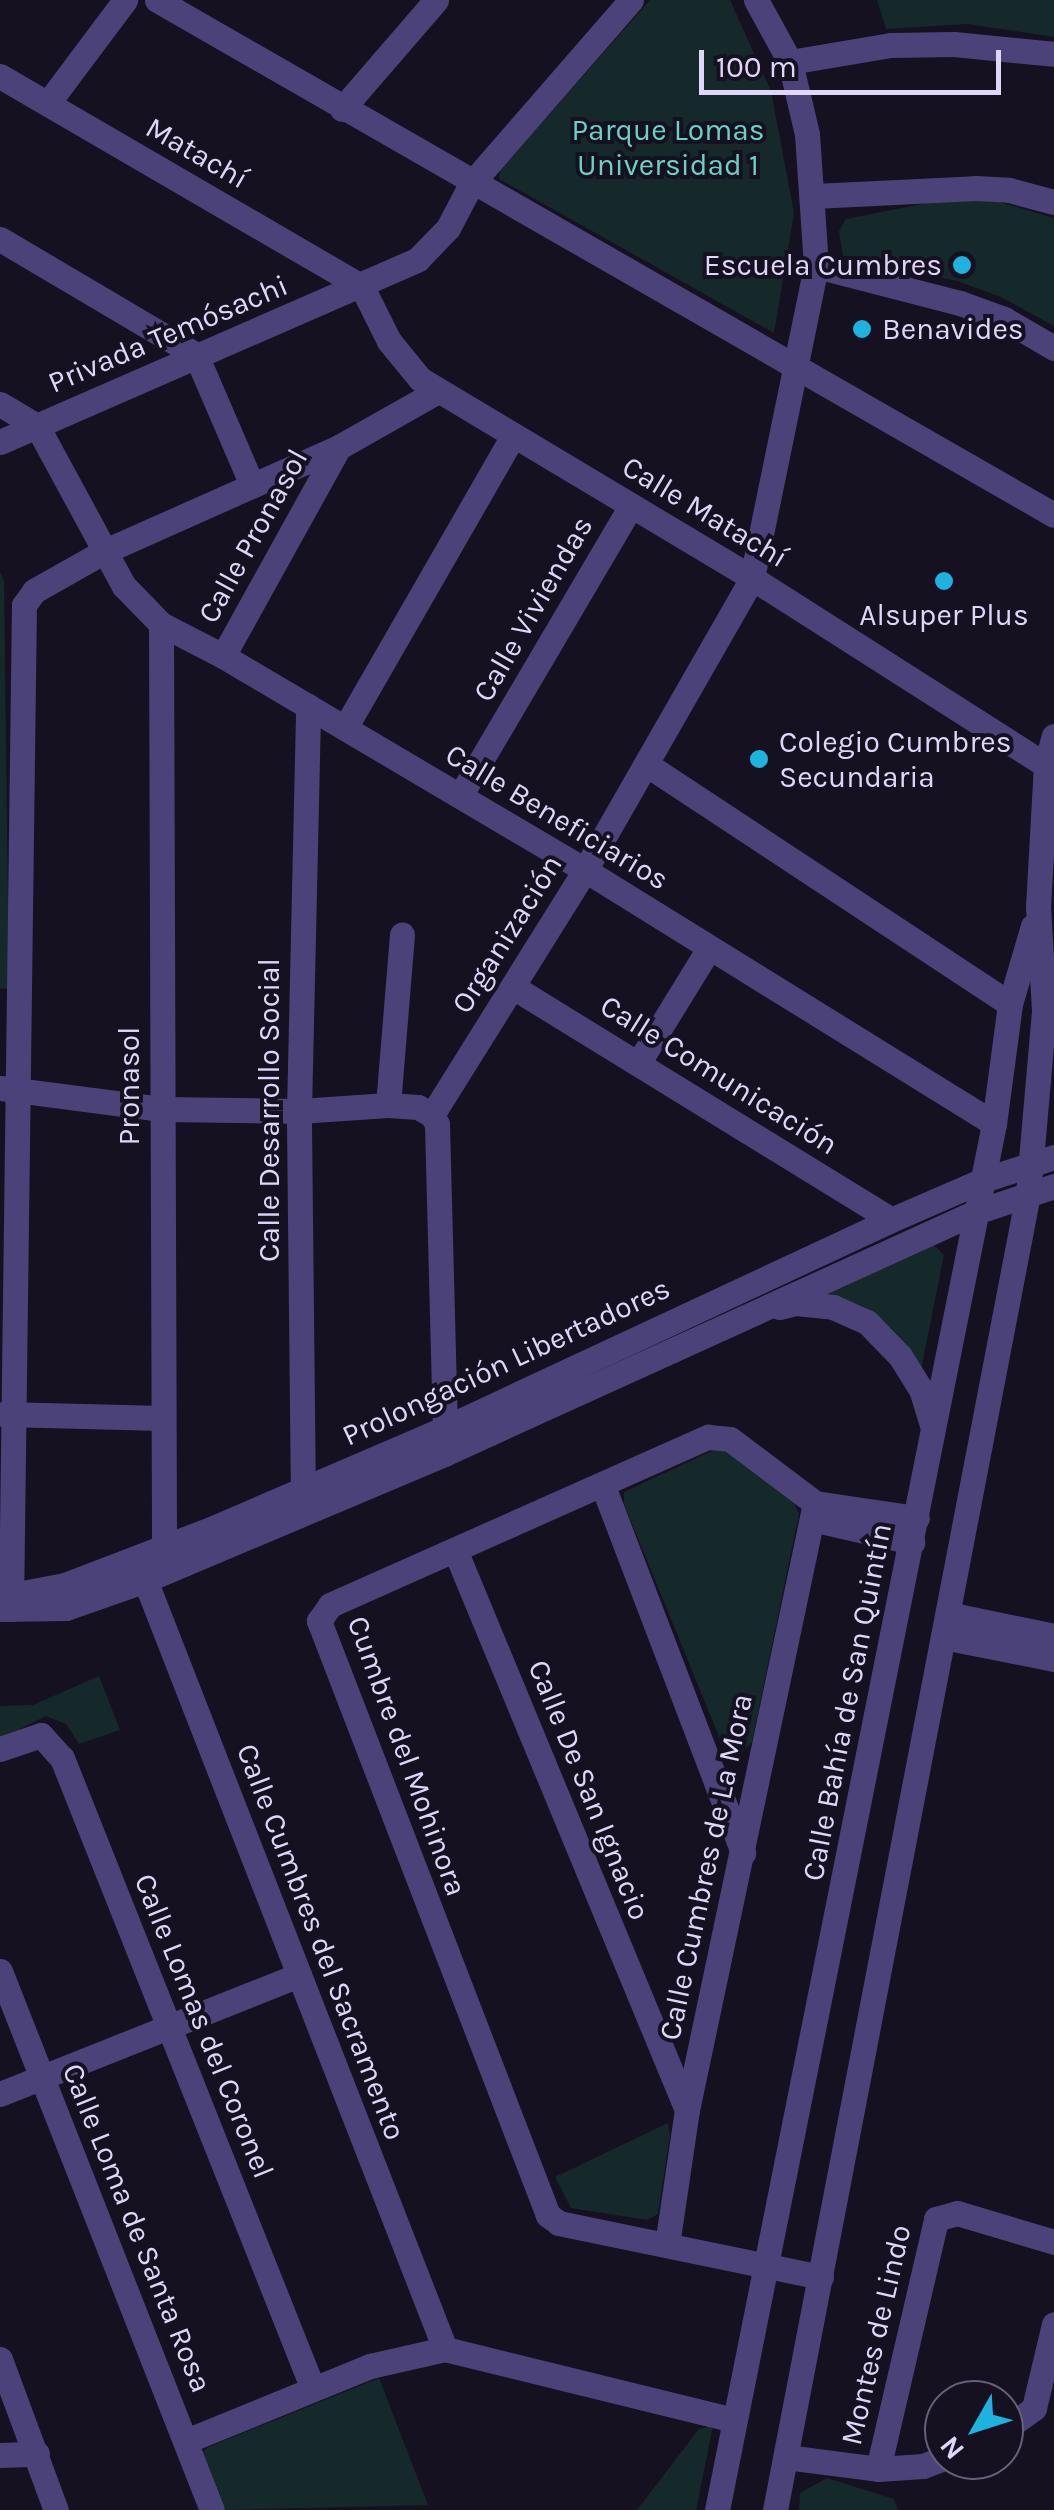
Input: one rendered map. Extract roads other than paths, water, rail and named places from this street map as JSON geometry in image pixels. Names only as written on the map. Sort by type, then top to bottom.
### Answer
[{"type":"street","points":[[48,103],[124,0]]},
{"type":"street","points":[[157,0],[471,184],[794,363],[1054,515]]},
{"type":"street","points":[[342,108],[436,0]]},
{"type":"street","name":"Privada Temósachi","points":[[0,442],[418,259],[433,246],[471,184],[631,0]]},
{"type":"street","name":"Organización","points":[[432,1114],[585,870],[752,578],[816,266],[807,134],[790,62],[756,0]]},
{"type":"street","points":[[790,62],[907,45],[954,44],[1054,54]]},
{"type":"street","name":"Matachí","points":[[0,76],[362,286]]},
{"type":"street","points":[[814,196],[975,188],[1009,190],[1054,202]]},
{"type":"street","points":[[0,239],[196,355],[252,484]]},
{"type":"street","points":[[816,266],[960,303],[1004,319],[1054,348]]},
{"type":"street","name":"Calle Matachí","points":[[362,286],[404,363],[438,391],[752,578],[1046,766]]},
{"type":"street","points":[[6,1602],[10,1090],[21,615],[34,591],[103,552],[339,447],[438,391]]},
{"type":"street","points":[[0,404],[37,426]]},
{"type":"street","name":"Calle Beneficiarios","points":[[37,426],[124,586],[162,624],[224,656],[585,870],[994,1124]]},
{"type":"street","points":[[345,728],[513,436]]},
{"type":"street","name":"Calle Pronasol","points":[[224,656],[339,447]]},
{"type":"street","name":"Calle Viviendas","points":[[460,796],[631,506]]},
{"type":"street","name":"Pronasol","points":[[162,624],[164,1547]]},
{"type":"street","name":"Calle Desarrollo Social","points":[[303,1502],[299,1111],[308,706]]},
{"type":"street","name":"Calle Bahía de San Quintín","points":[[775,2510],[1028,1194],[1043,1161],[1044,1010],[1038,907],[1046,766],[1054,736]]},
{"type":"street","points":[[646,764],[1010,1004]]},
{"type":"street","name":"Calle Bahía de San Quintín","points":[[716,2510],[994,1124],[1010,1004],[1038,907]]},
{"type":"street","points":[[388,1105],[402,935]]},
{"type":"street","points":[[640,1062],[710,948]]},
{"type":"street","name":"Calle Comunicación","points":[[513,987],[891,1220]]},
{"type":"street","points":[[10,1090],[162,1109],[299,1111],[388,1105],[418,1107],[432,1114],[437,1124],[444,1454]]},
{"type":"street","name":"Prolongación Libertadores","points":[[6,1602],[66,1608],[141,1569],[303,1502],[446,1428],[891,1220],[983,1180],[1043,1161]]},
{"type":"street","name":"Prolongación Libertadores","points":[[141,1569],[164,1547],[444,1454],[976,1212],[1054,1186]]},
{"type":"street","points":[[742,1289],[754,1312],[796,1303],[833,1307],[867,1322],[900,1356],[921,1389],[933,1428]]},
{"type":"street","points":[[8,1414],[163,1418]]},
{"type":"street","name":"Cumbre del Mohinora","points":[[820,2277],[559,2223],[544,2208],[319,1627],[322,1613],[330,1605],[708,1437],[722,1436],[814,1511],[914,1530]]},
{"type":"street","points":[[603,1486],[743,1853]]},
{"type":"street","name":"Calle Cumbres de La Mora","points":[[667,2246],[687,2110],[814,1511]]},
{"type":"street","name":"Calle De San Ignacio","points":[[455,1550],[687,2110]]},
{"type":"street","name":"Calle Cumbres del Sacramento","points":[[141,1569],[446,2349]]},
{"type":"street","points":[[945,1625],[1054,1636]]},
{"type":"street","points":[[945,1625],[1054,1659]]},
{"type":"street","name":"Calle Lomas del Coronel","points":[[0,1749],[41,1735],[62,1758],[313,2389]]},
{"type":"street","name":"Calle Loma de Santa Rosa","points":[[0,1972],[212,2510]]},
{"type":"street","points":[[0,2094],[299,1974]]},
{"type":"street","name":"Montes de Lindo","points":[[878,2469],[936,2219],[957,2213],[1054,2242]]},
{"type":"street","points":[[1024,2419],[1034,2408],[1054,2324]]},
{"type":"street","points":[[186,2441],[408,2354],[446,2349],[733,2420]]},
{"type":"street","points":[[0,2359],[56,2510]]},
{"type":"street","points":[[0,2454],[37,2454]]},
{"type":"street","name":"Montes de Lindo","points":[[786,2457],[878,2469],[924,2466]]},
{"type":"place","name":"Escuela Cumbres","points":[[962,265]]},
{"type":"place","name":"Benavides","points":[[862,329]]},
{"type":"place","name":"Alsuper Plus","points":[[944,581]]},
{"type":"place","name":"Colegio Cumbres Secundaria","points":[[759,759]]},
{"type":"park label","name":"Parque Lomas Universidad 1","points":[[668,147]]}]
